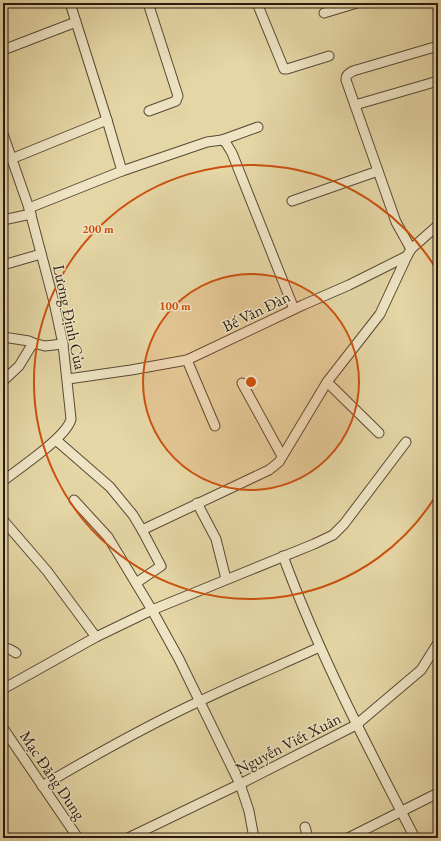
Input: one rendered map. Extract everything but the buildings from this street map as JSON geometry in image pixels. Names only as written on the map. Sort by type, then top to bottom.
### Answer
[{"type":"street","points":[[70,3],[122,171]]},
{"type":"street","points":[[148,3],[178,96],[176,101],[149,111]]},
{"type":"street","points":[[256,3],[284,69],[329,56]]},
{"type":"street","points":[[324,13],[357,3]]},
{"type":"street","points":[[3,50],[76,22]]},
{"type":"street","points":[[142,530],[268,470],[279,462],[327,382],[380,314],[409,252],[396,222],[346,77],[348,74],[438,46]]},
{"type":"street","points":[[355,104],[438,81]]},
{"type":"street","points":[[11,159],[107,120]]},
{"type":"street","points":[[3,220],[30,211],[122,171],[207,142],[222,140],[258,127]]},
{"type":"street","name":"Lương Định Của","points":[[3,134],[30,211],[54,302],[63,344],[68,379],[71,419],[68,426],[56,440],[3,481]]},
{"type":"street","points":[[222,140],[226,143],[232,153],[294,309]]},
{"type":"street","points":[[292,201],[378,171]]},
{"type":"street","name":"Bế Văn Đàn","points":[[68,379],[187,360],[294,309],[349,286],[409,252],[438,224]]},
{"type":"street","points":[[3,266],[41,254]]},
{"type":"street","points":[[3,337],[29,341],[46,346],[63,344]]},
{"type":"street","points":[[3,381],[19,366],[33,343]]},
{"type":"street","points":[[187,360],[215,426]]},
{"type":"street","points":[[327,382],[380,433]]},
{"type":"street","points":[[242,383],[282,456]]},
{"type":"street","points":[[56,440],[110,487],[126,505],[142,530],[161,566],[136,583]]},
{"type":"street","points":[[3,689],[96,637],[152,610],[332,535],[339,529],[406,442]]},
{"type":"street","points":[[74,500],[108,537],[152,610],[200,701],[240,784],[249,811],[254,838]]},
{"type":"street","points":[[197,503],[216,539],[226,579]]},
{"type":"street","points":[[3,520],[46,571],[96,637]]},
{"type":"street","points":[[283,556],[299,599],[356,725],[415,838]]},
{"type":"street","name":"Nguyễn Viết Xuân","points":[[128,838],[240,784],[356,725],[421,670],[438,643]]},
{"type":"street","points":[[42,786],[135,734],[200,701],[320,647]]},
{"type":"street","points":[[3,649],[9,648],[16,653]]},
{"type":"street","name":"Mạc Đăng Dung","points":[[3,728],[78,838]]},
{"type":"street","points":[[348,838],[402,812],[438,792]]},
{"type":"street","points":[[305,827],[308,838]]},
{"type":"street","points":[[366,829],[370,838]]}]
